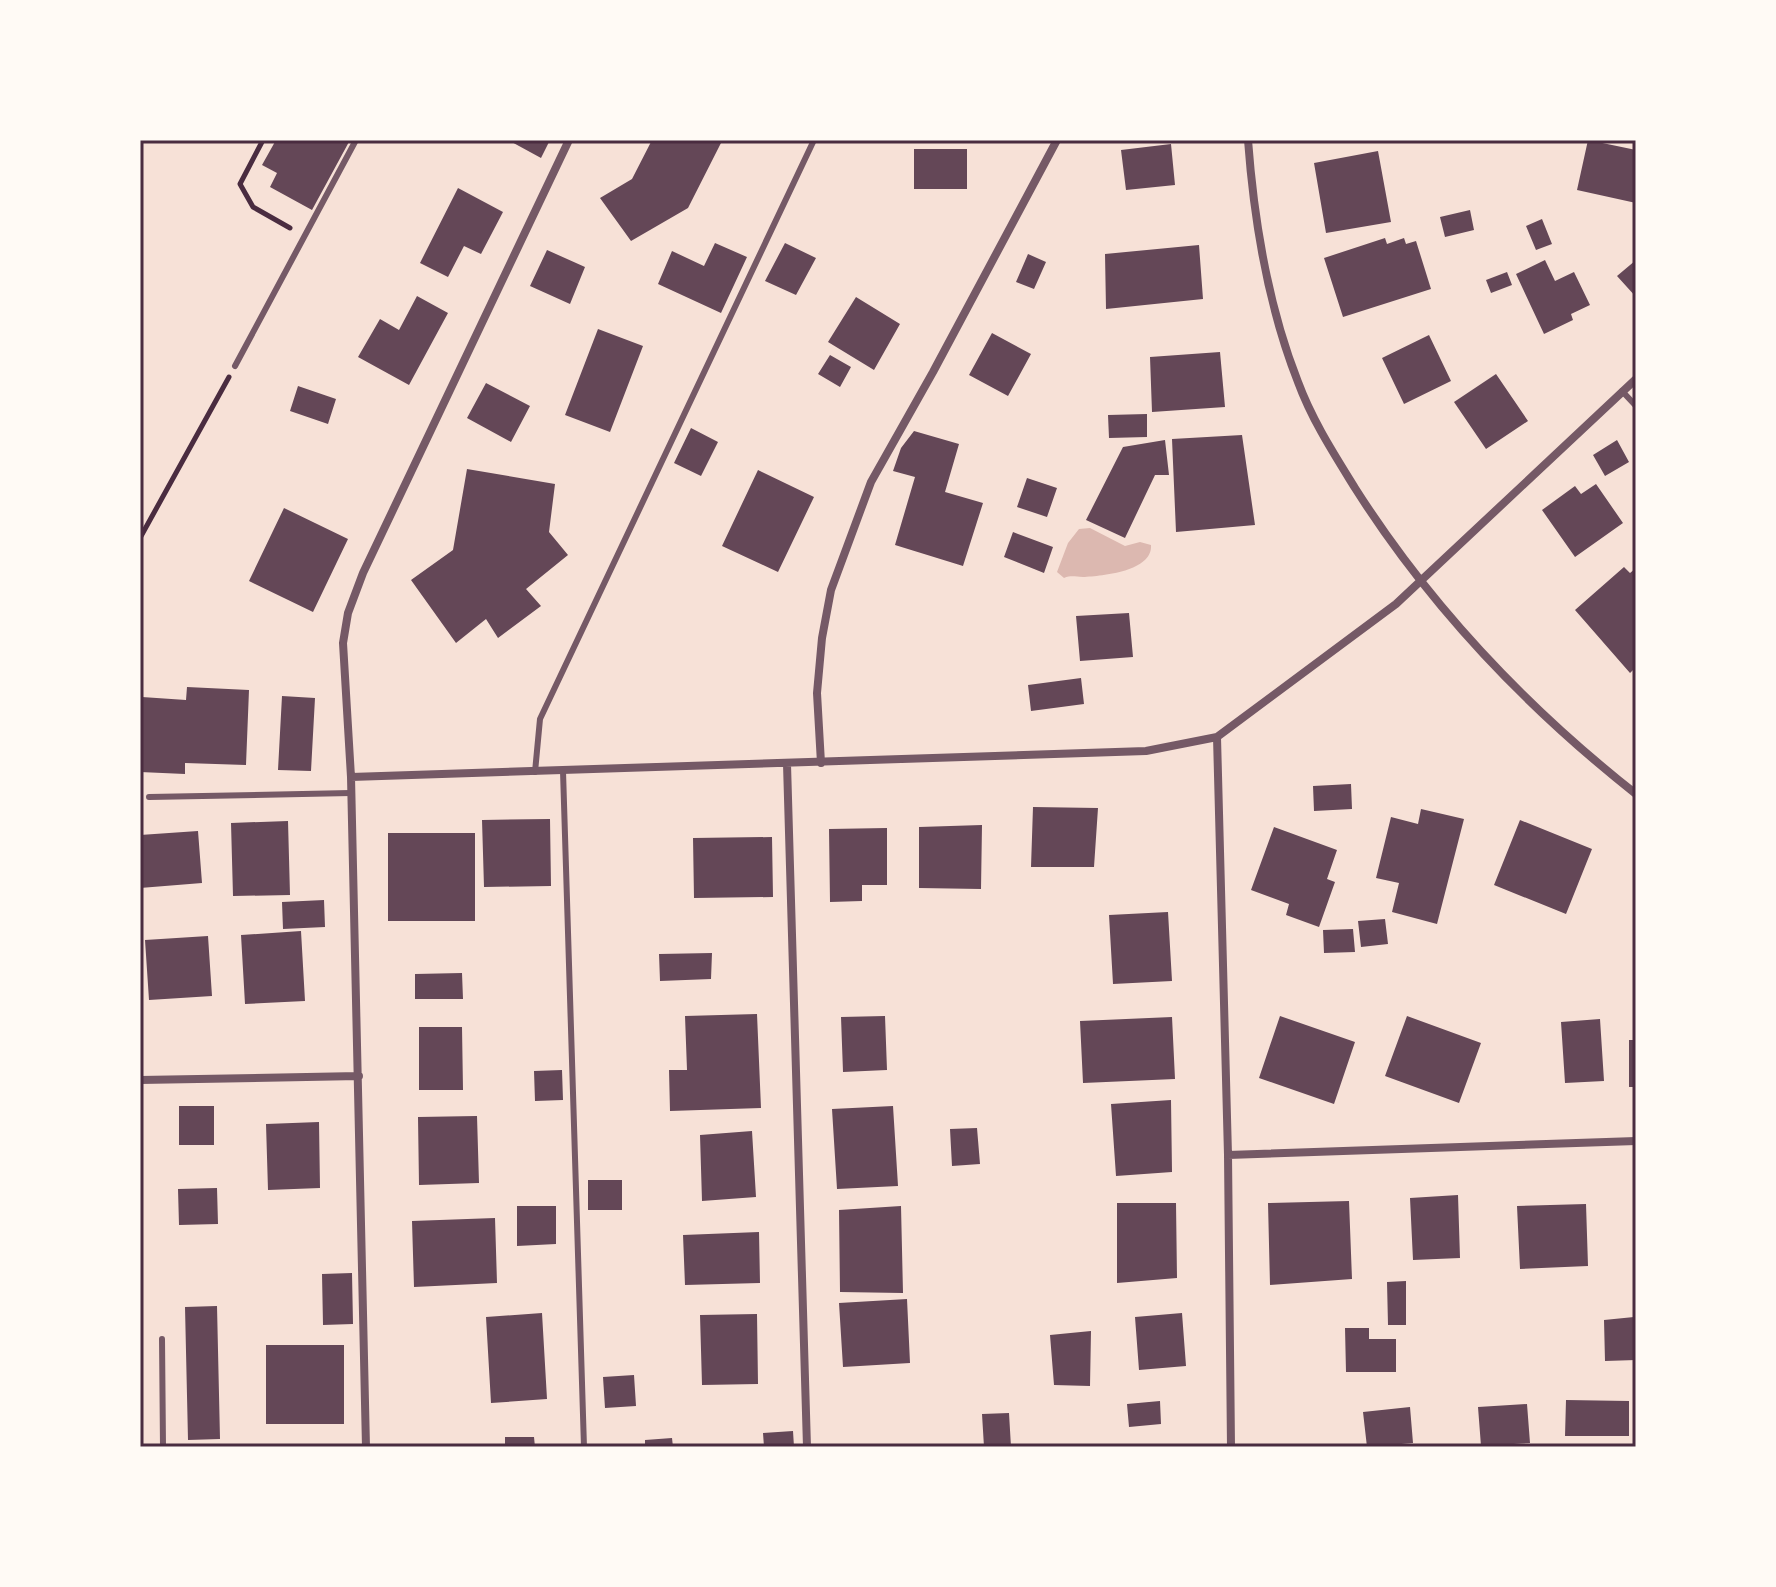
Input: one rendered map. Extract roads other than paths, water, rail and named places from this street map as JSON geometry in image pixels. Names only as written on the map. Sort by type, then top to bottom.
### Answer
[{"type":"street","points":[[366,1447],[351,777],[343,643],[348,613],[363,573],[569,140]]},
{"type":"street","points":[[821,763],[817,693],[822,638],[831,590],[871,482],[1057,140]]},
{"type":"street","points":[[1248,140],[1260,238],[1280,325],[1298,382],[1323,438],[1374,518],[1421,583],[1522,695],[1563,734],[1636,794]]},
{"type":"street","points":[[351,777],[1146,751],[1217,737],[1421,583],[1636,379]]},
{"type":"street","points":[[1217,737],[1228,1155],[1231,1447]]},
{"type":"street","points":[[787,764],[807,1447]]},
{"type":"street","points":[[140,1080],[359,1076]]},
{"type":"street","points":[[1228,1155],[1636,1141]]},
{"type":"lane","points":[[235,366],[356,140]]},
{"type":"lane","points":[[535,772],[540,719],[814,140]]},
{"type":"lane","points":[[1622,391],[1636,406]]},
{"type":"lane","points":[[563,771],[584,1447]]},
{"type":"lane","points":[[149,797],[351,793]]},
{"type":"lane","points":[[162,1339],[163,1447]]}]
